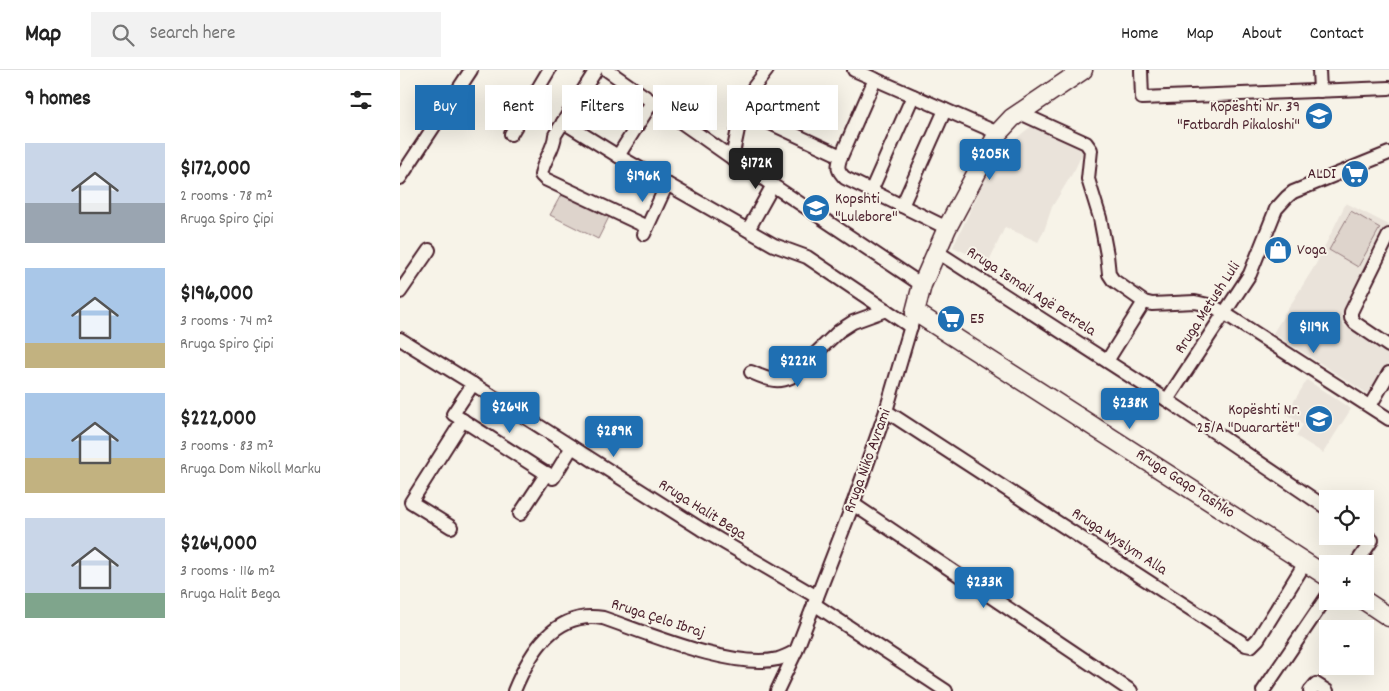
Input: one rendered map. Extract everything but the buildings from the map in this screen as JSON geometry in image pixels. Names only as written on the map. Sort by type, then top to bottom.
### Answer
[{"type":"street","points":[[400,178],[471,70]]},
{"type":"street","points":[[511,134],[549,70]]},
{"type":"street","points":[[586,85],[596,70]]},
{"type":"street","points":[[607,70],[732,158],[922,285]]},
{"type":"street","points":[[756,85],[767,70]]},
{"type":"street","points":[[854,70],[998,133]]},
{"type":"street","name":"Rruga Niko Avrami","points":[[777,691],[796,651],[853,504],[886,411],[922,285],[947,228],[998,133],[1006,123],[1083,70]]},
{"type":"street","points":[[1141,70],[1142,98],[1389,88]]},
{"type":"street","points":[[1319,70],[1320,91]]},
{"type":"street","points":[[876,79],[841,156],[837,166],[838,171],[841,175],[871,191],[947,228]]},
{"type":"street","points":[[871,191],[913,96]]},
{"type":"street","points":[[618,156],[652,102]]},
{"type":"street","points":[[902,206],[945,110]]},
{"type":"street","points":[[1020,113],[1086,143],[1091,150],[1088,179],[1100,218],[1109,274],[1113,280],[1144,302],[1152,304],[1204,303],[1213,306],[1389,419]]},
{"type":"street","points":[[562,124],[555,135],[554,144],[542,169],[541,174],[545,179],[645,231],[667,184]]},
{"type":"street","points":[[576,130],[774,245],[807,257],[886,310],[913,319]]},
{"type":"street","points":[[732,158],[738,130]]},
{"type":"street","points":[[785,130],[841,156]]},
{"type":"street","name":"Rruga Metush Luli","points":[[1167,400],[1254,266],[1271,219],[1280,202],[1293,192],[1389,153]]},
{"type":"street","points":[[748,230],[773,185]]},
{"type":"street","points":[[1389,236],[1351,312],[1355,323],[1389,346]]},
{"type":"street","points":[[400,292],[429,250]]},
{"type":"street","name":"Rruga Ismail Agë Petrela","points":[[936,251],[1167,400],[1319,504]]},
{"type":"street","points":[[1107,361],[1144,302]]},
{"type":"street","points":[[751,372],[777,381],[791,377],[839,331],[853,322],[886,310]]},
{"type":"street","name":"Rruga Gaqo Tashko","points":[[913,319],[1319,572]]},
{"type":"street","name":"Rruga Halit Bega","points":[[400,340],[473,384],[815,601],[946,691]]},
{"type":"street","points":[[1370,406],[1389,374]]},
{"type":"street","points":[[473,384],[453,414],[553,478],[572,447]]},
{"type":"street","name":"Rruga Myslym Alla","points":[[886,411],[1240,642],[1251,646],[1258,639],[1305,563]]},
{"type":"street","points":[[451,527],[411,502],[463,420]]},
{"type":"street","points":[[520,514],[547,474]]},
{"type":"street","points":[[853,504],[1131,691]]},
{"type":"street","points":[[1374,606],[1388,614]]},
{"type":"street","points":[[1263,691],[1319,608]]},
{"type":"street","name":"Rruga Çelo Ibraj","points":[[514,691],[538,645],[555,629],[573,619],[582,617],[593,616],[603,618],[710,654],[733,658],[768,660],[786,656],[796,651]]},
{"type":"street","points":[[1310,691],[1316,684],[1327,691]]},
{"type":"shaded area","points":[[1034,124],[1085,148],[1075,169],[1052,207],[1038,242],[1005,227],[988,263],[953,247],[991,167],[1014,140]]},
{"type":"shaded area","points":[[562,193],[609,217],[598,239],[550,215]]},
{"type":"shaded area","points":[[1346,203],[1389,225],[1354,298],[1338,321],[1389,356],[1389,364],[1368,394],[1273,333],[1316,264]]},
{"type":"shaded area","points":[[1351,211],[1380,228],[1358,267],[1329,250]]},
{"type":"shaded area","name":"Kopështi Nr. 25/A \"Duarartët\"","points":[[1307,380],[1351,409],[1323,453],[1296,436],[1303,425],[1286,414]]},
{"type":"place","name":"Kopështi Nr. 39 \"Fatbardh Pikaloshi\"","points":[[1319,116]]},
{"type":"place","name":"ALDI","points":[[1355,174]]},
{"type":"place","name":"Kopshti \"Lulebore\"","points":[[816,208]]},
{"type":"place","name":"Voga","points":[[1278,250]]},
{"type":"place","name":"E5","points":[[951,319]]},
{"type":"place","name":"Kopështi Nr. 25/A \"Duarartët\"","points":[[1319,419]]}]
